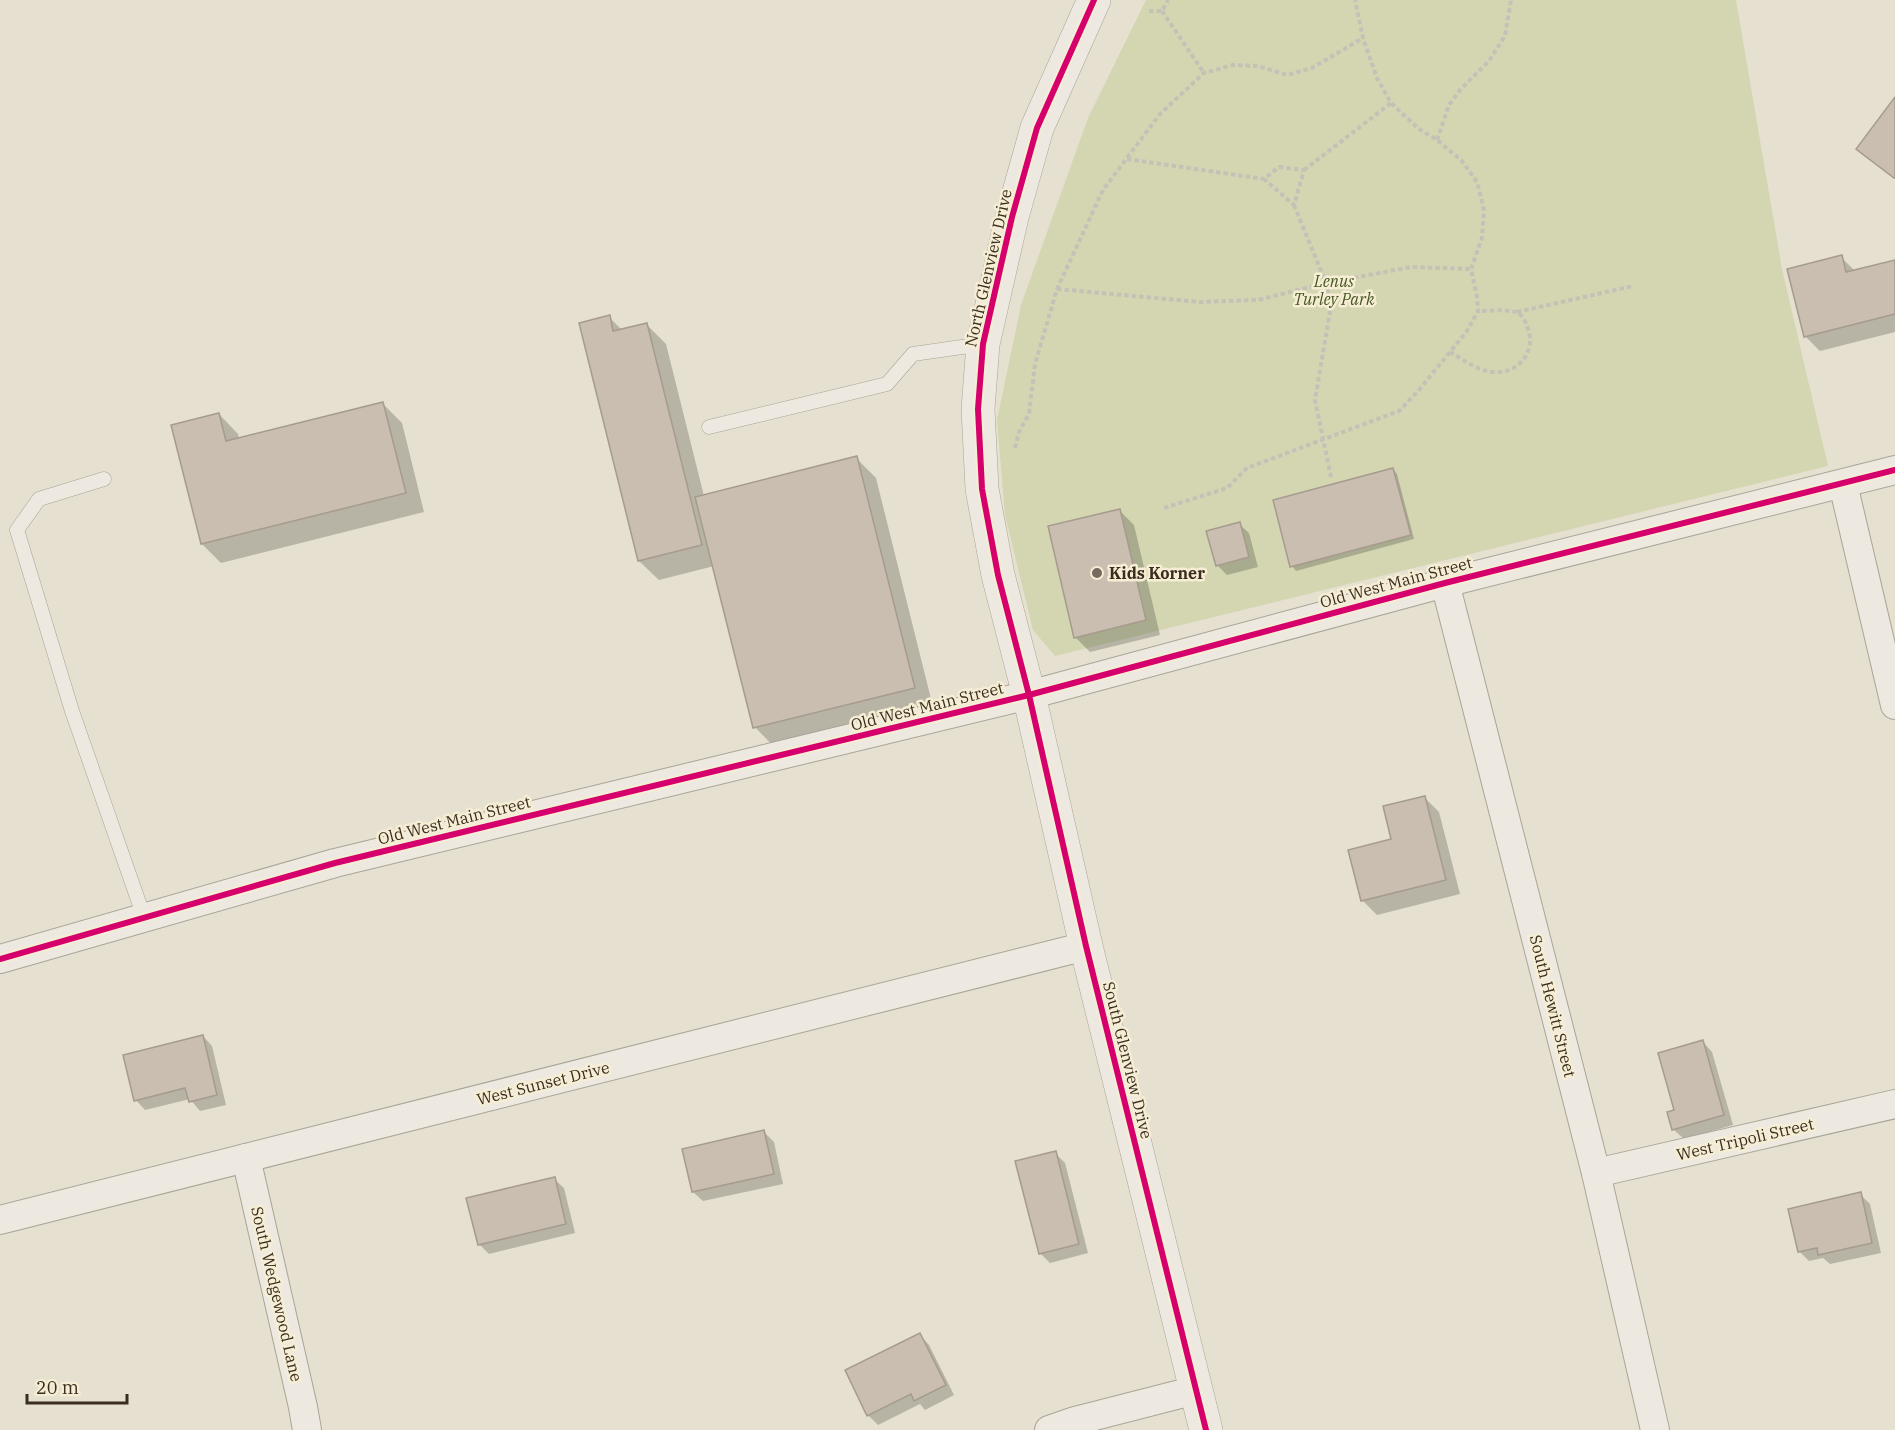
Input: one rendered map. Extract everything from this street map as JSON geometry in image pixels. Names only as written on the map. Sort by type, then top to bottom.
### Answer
[{"type":"street","name":"North Glenview Drive","points":[[1029,695],[998,575],[982,489],[978,409],[983,344],[1012,217],[1037,128],[1094,0]]},
{"type":"street","name":"Old West Main Street","points":[[0,959],[335,863],[1029,695],[1445,583],[1895,470]]},
{"type":"street","points":[[1843,484],[1895,705]]},
{"type":"street","name":"South Hewitt Street","points":[[1445,583],[1596,1173],[1655,1430]]},
{"type":"street","name":"South Glenview Drive","points":[[1029,695],[1086,946],[1206,1430]]},
{"type":"street","name":"West Sunset Drive","points":[[0,1221],[1086,946]]},
{"type":"street","name":"West Tripoli Street","points":[[1596,1173],[1895,1104]]},
{"type":"street","name":"South Wedgewood Lane","points":[[246,1158],[307,1430]]},
{"type":"street","points":[[1049,1430],[1075,1421],[1196,1390]]},
{"type":"lane","points":[[709,427],[887,384],[913,354],[983,344]]},
{"type":"lane","points":[[104,479],[39,499],[17,530],[72,711],[144,917]]},
{"type":"path","points":[[1162,11],[1168,0]]},
{"type":"path","points":[[1164,508],[1227,488],[1247,468],[1399,411],[1467,332],[1478,311],[1471,269],[1482,238],[1484,210],[1477,182],[1462,161],[1437,140],[1419,129],[1391,103],[1377,78],[1355,0]]},
{"type":"path","points":[[1437,140],[1449,105],[1460,90],[1490,62],[1505,36],[1511,0]]},
{"type":"path","points":[[1149,11],[1162,11]]},
{"type":"path","points":[[1162,11],[1204,72]]},
{"type":"path","points":[[1013,455],[1019,432],[1029,414],[1035,364],[1057,289],[1103,190],[1160,114],[1204,72],[1233,65],[1258,66],[1287,75],[1312,68],[1364,38]]},
{"type":"path","points":[[1294,206],[1304,170],[1391,103]]},
{"type":"path","points":[[1127,159],[1264,179],[1294,206],[1326,282],[1331,306],[1315,400],[1331,477]]},
{"type":"path","points":[[1264,179],[1279,167],[1304,170]]},
{"type":"path","points":[[1057,289],[1200,302],[1258,300],[1326,282],[1411,267],[1471,269]]},
{"type":"path","points":[[1478,311],[1517,312],[1633,286]]},
{"type":"path","points":[[1450,352],[1474,366],[1496,372],[1511,369],[1525,359],[1531,345],[1524,319],[1517,312]]},
{"type":"green space","name":"Lenus Turley Park","points":[[1146,0],[1736,0],[1782,269],[1828,466],[1055,656],[1033,630],[1005,515],[997,420],[1021,305],[1088,118]]},
{"type":"building","points":[[1895,97],[1895,177],[1894,178],[1856,149]]},
{"type":"building","points":[[1842,255],[1846,272],[1895,260],[1895,314],[1804,337],[1787,269]]},
{"type":"building","points":[[610,315],[613,331],[647,323],[702,545],[638,561],[579,323]]},
{"type":"building","points":[[383,402],[406,493],[201,544],[171,425],[219,413],[226,441]]},
{"type":"building","points":[[857,456],[915,688],[753,728],[695,497]]},
{"type":"building","points":[[1393,468],[1411,535],[1290,567],[1273,500]]},
{"type":"building","name":"Kids Korner","points":[[1120,509],[1146,620],[1074,638],[1048,526]]},
{"type":"building","points":[[1240,522],[1249,557],[1216,566],[1206,531]]},
{"type":"building","points":[[1425,796],[1446,880],[1361,901],[1348,850],[1391,839],[1383,806]]},
{"type":"building","points":[[203,1035],[217,1095],[189,1102],[185,1088],[134,1101],[123,1055]]},
{"type":"building","points":[[1703,1040],[1724,1115],[1672,1130],[1667,1112],[1674,1110],[1658,1053]]},
{"type":"building","points":[[764,1130],[774,1174],[692,1192],[682,1149]]},
{"type":"building","points":[[1056,1151],[1079,1244],[1039,1254],[1015,1161]]},
{"type":"building","points":[[555,1177],[566,1224],[478,1245],[466,1198]]},
{"type":"building","points":[[1861,1192],[1872,1243],[1818,1255],[1817,1248],[1798,1252],[1788,1209]]},
{"type":"building","points":[[920,1333],[946,1385],[914,1401],[911,1394],[867,1416],[845,1370]]},
{"type":"cycle path","points":[[1094,0],[1037,128],[1012,217],[983,344],[978,409],[982,489],[998,575],[1029,695],[1086,946],[1206,1430]]},
{"type":"cycle path","points":[[0,959],[335,863],[1029,695],[1445,583],[1895,470]]},
{"type":"place","name":"Kids Korner","points":[[1097,573]]}]
